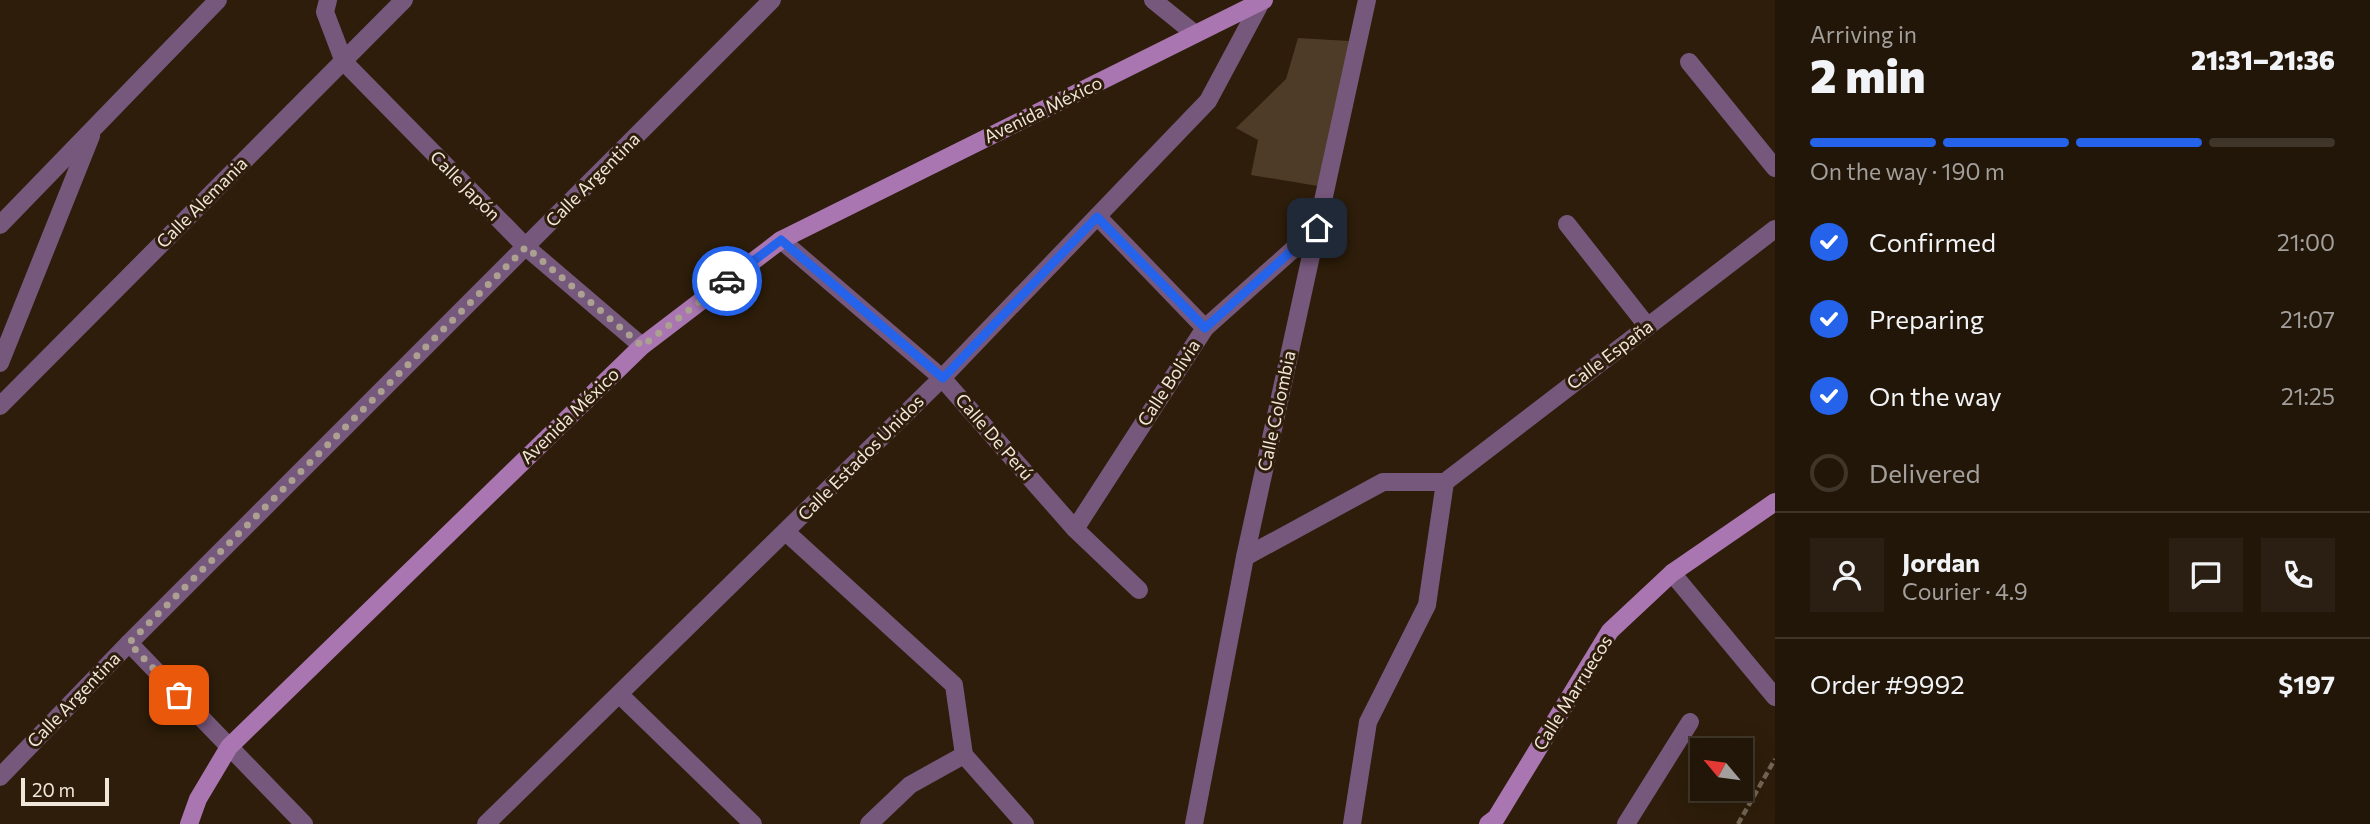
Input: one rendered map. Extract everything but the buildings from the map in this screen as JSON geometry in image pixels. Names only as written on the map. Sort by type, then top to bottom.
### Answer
[{"type":"street","points":[[0,225],[218,0]]},
{"type":"street","name":"Calle Japón","points":[[328,0],[325,12],[344,62],[526,247],[642,346]]},
{"type":"street","name":"Calle Alemania","points":[[0,406],[404,0]]},
{"type":"street","name":"Calle Argentina","points":[[0,777],[129,643],[772,0]]},
{"type":"street","points":[[1153,0],[1195,34]]},
{"type":"street","name":"Calle Colombia","points":[[1194,824],[1245,557],[1367,0]]},
{"type":"street","name":"Avenida México","points":[[189,824],[198,799],[229,747],[642,346],[781,240],[1262,2]]},
{"type":"street","name":"Calle Estados Unidos","points":[[486,824],[943,378],[1208,101],[1262,2]]},
{"type":"street","points":[[1689,62],[1775,168]]},
{"type":"street","points":[[0,363],[94,128]]},
{"type":"street","points":[[1097,217],[1205,328]]},
{"type":"street","points":[[1567,224],[1648,327]]},
{"type":"street","name":"Calle Bolivia","points":[[1075,529],[1205,328],[1317,228]]},
{"type":"street","name":"Calle España","points":[[1445,482],[1775,229]]},
{"type":"street","name":"Calle De Perú","points":[[781,240],[943,378],[1075,529],[1139,590]]},
{"type":"street","points":[[1245,557],[1384,482],[1445,482],[1427,605],[1368,722],[1352,824]]},
{"type":"street","name":"Calle Marruecos","points":[[1492,821],[1610,631],[1672,573],[1775,502]]},
{"type":"street","points":[[786,532],[954,685],[964,755],[1024,824]]},
{"type":"street","points":[[1672,573],[1775,697]]},
{"type":"street","points":[[129,643],[304,824]]},
{"type":"street","points":[[620,695],[753,824]]},
{"type":"street","points":[[1626,824],[1690,722]]},
{"type":"street","points":[[869,824],[910,785],[964,755]]},
{"type":"path","points":[[1738,824],[1775,759]]},
{"type":"way so far","points":[[179,695],[129,643],[526,247],[642,346],[727,281]]},
{"type":"route","points":[[727,281],[781,240],[943,378],[1097,217],[1205,328],[1317,228]]}]
